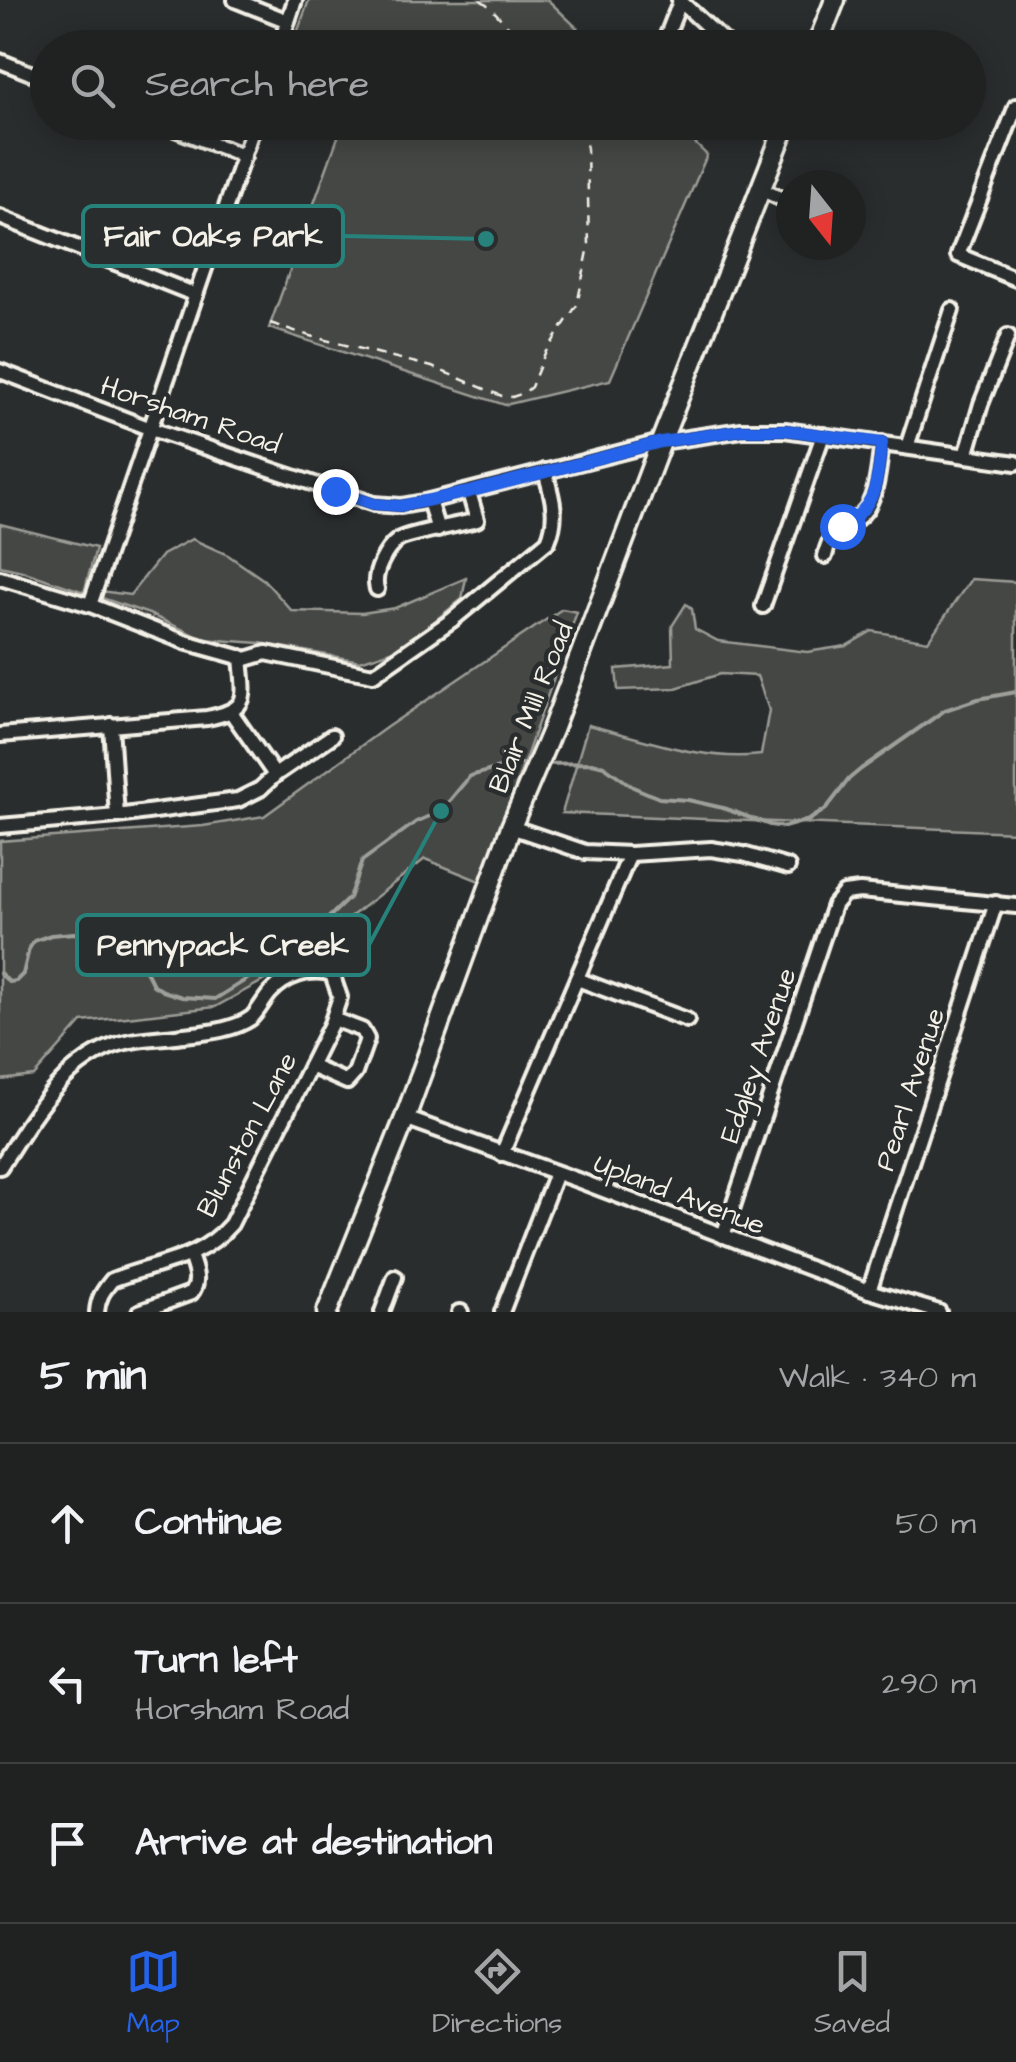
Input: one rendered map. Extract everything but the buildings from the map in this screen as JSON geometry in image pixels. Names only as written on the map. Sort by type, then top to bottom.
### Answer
[{"type":"main road","points":[[823,30],[835,0]]},
{"type":"main road","name":"Blair Mill Road","points":[[327,1312],[779,140]]},
{"type":"street","points":[[235,0],[288,21]]},
{"type":"street","points":[[285,30],[295,0]]},
{"type":"street","points":[[669,30],[680,1],[712,30]]},
{"type":"street","points":[[0,61],[30,73]]},
{"type":"street","points":[[1016,106],[958,255],[1016,279]]},
{"type":"street","points":[[203,140],[244,156]]},
{"type":"street","points":[[90,605],[249,140]]},
{"type":"street","points":[[760,189],[776,196]]},
{"type":"street","points":[[0,217],[196,295]]},
{"type":"street","points":[[907,447],[952,310]]},
{"type":"street","points":[[966,456],[981,404],[1008,336]]},
{"type":"street","name":"Horsham Road","points":[[0,370],[151,429],[374,504],[401,506],[429,501],[661,442],[742,430],[785,430],[1016,463]]},
{"type":"street","points":[[763,606],[823,435]]},
{"type":"street","points":[[825,556],[836,531],[869,505],[882,443]]},
{"type":"street","points":[[0,578],[246,659],[266,652],[373,675],[452,620],[548,541],[555,515],[545,471]]},
{"type":"street","points":[[377,589],[374,580],[380,564],[399,539],[477,520],[469,492]]},
{"type":"street","points":[[429,501],[438,530]]},
{"type":"street","points":[[0,736],[206,718],[231,712],[244,696],[241,657]]},
{"type":"street","points":[[231,712],[275,774]]},
{"type":"street","points":[[110,725],[118,816]]},
{"type":"street","points":[[0,826],[238,800],[260,789],[275,774],[332,736]]},
{"type":"street","points":[[512,826],[585,852],[630,854],[711,849],[788,866]]},
{"type":"street","points":[[502,1154],[630,854]]},
{"type":"street","name":"Edgley Avenue","points":[[723,1236],[834,904],[844,893],[860,892],[996,903]]},
{"type":"street","points":[[996,903],[1016,906]]},
{"type":"street","name":"Pearl Avenue","points":[[869,1291],[996,903]]},
{"type":"street","points":[[0,1167],[42,1102],[94,1054],[124,1042],[212,1032],[232,1026],[252,1017],[282,982],[298,974],[322,971],[332,974],[340,997],[332,1022],[362,1030],[367,1040],[355,1073],[347,1082],[310,1066]]},
{"type":"street","points":[[577,980],[687,1020]]},
{"type":"street","name":"Blunston Lane","points":[[97,1312],[102,1292],[112,1280],[202,1250],[218,1240],[231,1224],[332,1022]]},
{"type":"street","name":"Upland Avenue","points":[[405,1118],[869,1291],[938,1312]]},
{"type":"street","points":[[502,1312],[556,1173]]},
{"type":"street","points":[[139,1312],[192,1293],[197,1278],[190,1254]]},
{"type":"street","points":[[382,1312],[395,1277]]},
{"type":"path","points":[[480,0],[496,10],[514,30]]},
{"type":"path","points":[[270,323],[432,367],[502,396],[524,393],[531,387],[544,353],[578,305],[589,246],[585,140]]},
{"type":"shaded area","points":[[309,0],[548,0],[579,30],[298,30]]},
{"type":"shaded area","points":[[337,140],[692,140],[707,155],[610,380],[505,405],[269,328]]},
{"type":"shaded area","points":[[0,524],[96,548],[85,589],[130,595],[162,555],[192,539],[228,555],[264,580],[292,611],[362,613],[395,608],[466,578],[462,599],[401,648],[360,661],[260,643],[203,639],[149,614],[0,566]]},
{"type":"shaded area","points":[[971,579],[1016,582],[1016,832],[562,813],[588,725],[695,752],[761,755],[769,710],[757,676],[720,674],[676,688],[618,690],[616,669],[673,664],[672,626],[686,604],[692,609],[695,629],[718,641],[807,652],[846,646],[872,631],[928,641]]},
{"type":"shaded area","points":[[562,609],[577,612],[482,882],[425,859],[281,971],[215,1007],[82,1022],[34,1076],[0,1080],[0,841],[203,826],[264,816]]},
{"type":"waterway","points":[[545,764],[604,766],[633,787],[659,798],[723,808],[784,827],[809,820],[826,809],[861,769],[945,710],[1016,692]]},
{"type":"waterway","points":[[0,973],[9,982],[16,981],[23,974],[34,941],[74,933],[125,949],[145,969],[153,985],[163,991],[182,997],[215,999],[297,948],[349,898],[362,861],[416,822],[441,811],[470,776],[514,764],[530,764]]},
{"type":"place","name":"Fair Oaks Park","points":[[486,239]]},
{"type":"place","name":"Pennypack Creek","points":[[441,811]]},
{"type":"route","points":[[335,491],[374,504],[401,506],[661,442],[742,430],[785,430],[882,443],[869,505],[842,526]]}]
